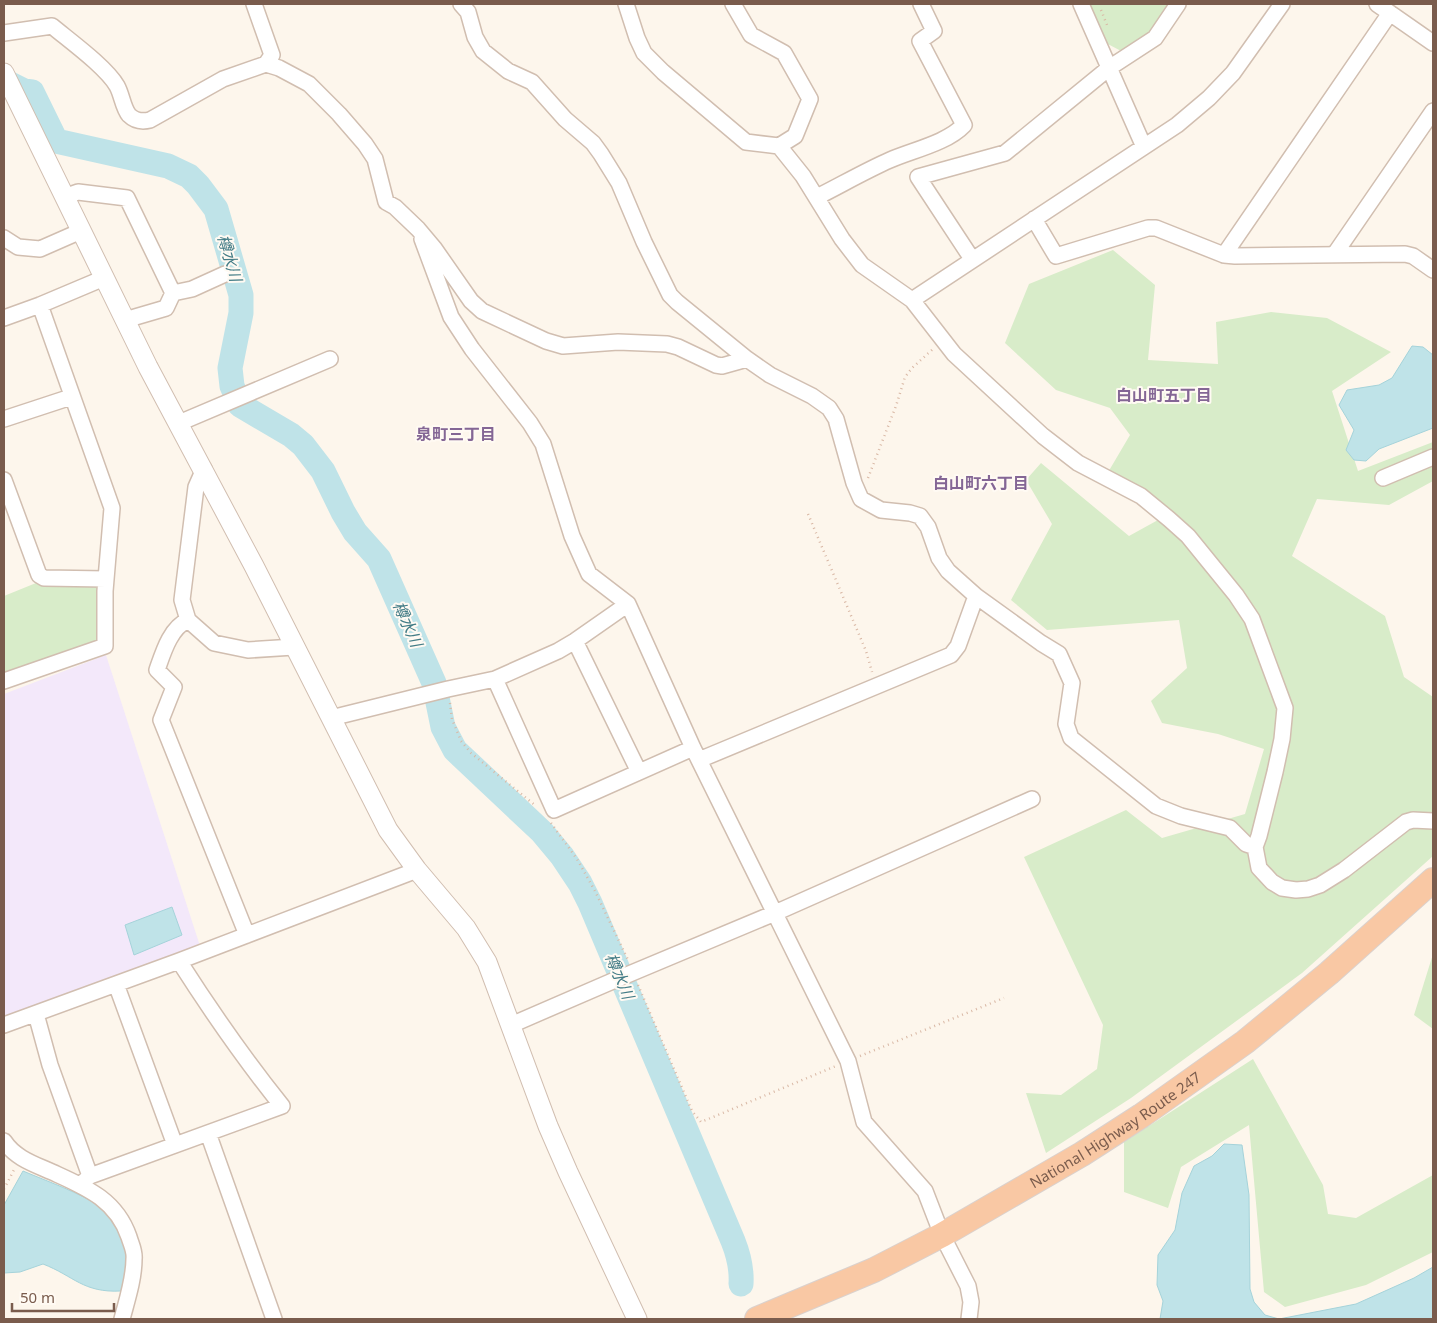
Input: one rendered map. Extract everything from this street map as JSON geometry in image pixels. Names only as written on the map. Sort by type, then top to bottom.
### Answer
[{"type":"highway","name":"National Highway Route 247","points":[[757,1319],[874,1270],[942,1235],[1082,1154],[1141,1116],[1245,1042],[1329,973],[1433,880]]},
{"type":"street","points":[[4,33],[52,26],[108,74],[117,87],[128,114],[142,122],[150,120],[223,79],[266,64],[272,55],[254,4]]},
{"type":"street","points":[[461,4],[468,12],[475,37],[483,51],[508,71],[532,82],[565,119],[593,143],[601,154],[619,183],[644,242],[670,295],[747,359],[770,375],[812,396],[830,408],[836,419],[861,499],[881,510],[920,516],[928,527],[939,558],[948,571],[976,596],[1058,654],[1072,683],[1066,724],[1071,738],[1156,806],[1180,816],[1230,828],[1246,844],[1254,847]]},
{"type":"street","points":[[626,4],[640,45],[663,72],[746,142],[779,146],[795,136],[810,99],[784,52],[751,35],[733,4]]},
{"type":"street","points":[[817,197],[889,160],[958,132],[964,125],[920,41],[934,31],[920,4]]},
{"type":"street","points":[[1081,4],[1144,147]]},
{"type":"street","points":[[972,259],[918,177],[1004,153],[1109,68],[1155,38],[1178,4]]},
{"type":"street","points":[[912,300],[1178,125],[1209,98],[1233,72],[1282,4]]},
{"type":"street","points":[[1377,4],[1433,43]]},
{"type":"street","points":[[1224,255],[1390,13]]},
{"type":"street","points":[[266,64],[309,84],[339,114],[365,144],[375,159],[386,202],[395,207],[418,229],[471,300],[482,311],[546,341],[563,346],[602,342],[667,344],[678,347],[716,365],[722,366],[747,359]]},
{"type":"street","points":[[4,73],[125,320],[204,469],[388,830],[417,870],[466,928],[487,962],[548,1126],[637,1319]]},
{"type":"street","points":[[1334,255],[1433,111]]},
{"type":"street","points":[[779,146],[817,197],[842,239],[862,265],[912,300],[954,354],[1064,454],[1078,464],[1141,496],[1170,519],[1188,536],[1236,595],[1252,619],[1285,708],[1277,764],[1259,836],[1254,847],[1259,868],[1272,882],[1282,888],[1296,890],[1320,885],[1344,870],[1406,822],[1413,820],[1433,821]]},
{"type":"street","points":[[64,197],[78,192],[127,198],[173,293]]},
{"type":"street","points":[[1034,219],[1056,256],[1148,228],[1156,228],[1224,255],[1405,254],[1412,256],[1433,270]]},
{"type":"street","points":[[418,229],[450,317],[472,349],[530,423],[543,444],[572,536],[589,574],[628,604],[696,754],[848,1061],[864,1122],[925,1192],[942,1235],[968,1286],[971,1302],[969,1319]]},
{"type":"street","points":[[4,238],[18,247],[40,249],[81,231]]},
{"type":"street","points":[[173,293],[192,289],[225,274]]},
{"type":"street","points":[[4,318],[104,278]]},
{"type":"street","points":[[125,320],[166,308],[173,293]]},
{"type":"street","points":[[4,680],[105,646],[106,579],[112,508],[71,397],[40,305]]},
{"type":"street","points":[[179,423],[330,359]]},
{"type":"street","points":[[4,419],[71,397]]},
{"type":"street","points":[[1384,478],[1433,457]]},
{"type":"street","points":[[204,469],[196,487],[182,600],[188,620],[214,642],[248,650],[294,647]]},
{"type":"street","points":[[4,480],[39,575],[44,578],[106,579]]},
{"type":"street","points":[[495,679],[554,810],[639,772],[696,754],[875,687],[940,660],[955,651],[976,596]]},
{"type":"street","points":[[331,718],[495,679],[575,641],[628,604]]},
{"type":"street","points":[[188,620],[175,630],[157,670],[174,687],[161,720],[247,935]]},
{"type":"street","points":[[575,641],[639,772]]},
{"type":"street","points":[[511,1025],[775,914],[1032,799]]},
{"type":"street","points":[[4,1025],[179,961],[417,870]]},
{"type":"street","points":[[4,1141],[20,1157],[85,1180],[282,1106],[223,1028],[179,961]]},
{"type":"street","points":[[116,984],[174,1146]]},
{"type":"street","points":[[36,1014],[85,1180],[115,1210],[132,1246],[134,1266],[122,1319]]},
{"type":"street","points":[[208,1133],[274,1319]]},
{"type":"path","points":[[857,490],[867,479],[896,406],[905,377],[912,368],[944,340]]},
{"type":"path","points":[[808,514],[866,651],[875,687]]},
{"type":"path","points":[[4,1189],[20,1157]]},
{"type":"shaded area","points":[[106,655],[200,946],[4,1017],[4,694]]},
{"type":"green space","points":[[1087,4],[1170,4],[1150,33],[1123,52],[1104,42]]},
{"type":"green space","points":[[1113,250],[1155,285],[1148,360],[1218,364],[1216,322],[1271,312],[1327,318],[1391,352],[1332,391],[1358,471],[1433,442],[1433,481],[1389,505],[1317,499],[1292,556],[1385,616],[1404,677],[1433,697],[1433,856],[1302,973],[1131,1098],[1046,1153],[1026,1093],[1061,1095],[1097,1069],[1103,1025],[1024,857],[1126,810],[1162,838],[1245,814],[1264,749],[1218,734],[1162,723],[1151,701],[1187,668],[1179,620],[1047,630],[1011,600],[1052,524],[1026,480],[1041,463],[1129,536],[1158,520],[1107,474],[1130,435],[1110,408],[1056,390],[1005,343],[1029,284]]},
{"type":"green space","points":[[36,583],[97,586],[100,589],[100,637],[94,642],[4,672],[4,596]]},
{"type":"green space","points":[[1433,954],[1433,1029],[1414,1015]]},
{"type":"green space","points":[[1253,1059],[1323,1185],[1328,1214],[1356,1218],[1433,1175],[1433,1252],[1366,1285],[1285,1307],[1264,1292],[1249,1125],[1181,1167],[1168,1208],[1124,1192],[1124,1142]]},
{"type":"water","points":[[1412,346],[1423,347],[1433,355],[1433,428],[1379,449],[1366,461],[1354,460],[1346,450],[1354,430],[1339,405],[1347,390],[1379,385],[1392,378]]},
{"type":"water","points":[[172,907],[182,935],[134,955],[125,925]]},
{"type":"water","points":[[1224,1144],[1242,1145],[1249,1195],[1250,1289],[1254,1302],[1265,1315],[1279,1319],[1160,1319],[1163,1301],[1157,1285],[1158,1255],[1175,1230],[1182,1193],[1194,1166],[1212,1156]]},
{"type":"water","points":[[23,1171],[83,1197],[101,1207],[113,1218],[124,1241],[127,1257],[127,1268],[121,1291],[97,1289],[79,1283],[43,1264],[20,1272],[4,1273],[4,1205]]},
{"type":"water","points":[[1433,1267],[1433,1319],[1279,1319],[1356,1304],[1414,1278]]},
{"type":"waterway","name":"樽水川","points":[[4,81],[24,91],[32,92],[56,141],[168,166],[189,176],[216,209],[241,295],[241,313],[230,368],[232,386],[240,405],[291,435],[303,445],[323,471],[355,532],[379,559],[434,683],[443,727],[455,750],[542,832],[562,856],[580,883],[733,1241],[740,1262],[741,1284]]},
{"type":"district","name":"白山町五丁目","points":[[1164,395]]},
{"type":"district","name":"泉町三丁目","points":[[456,434]]},
{"type":"district","name":"白山町六丁目","points":[[981,483]]}]
